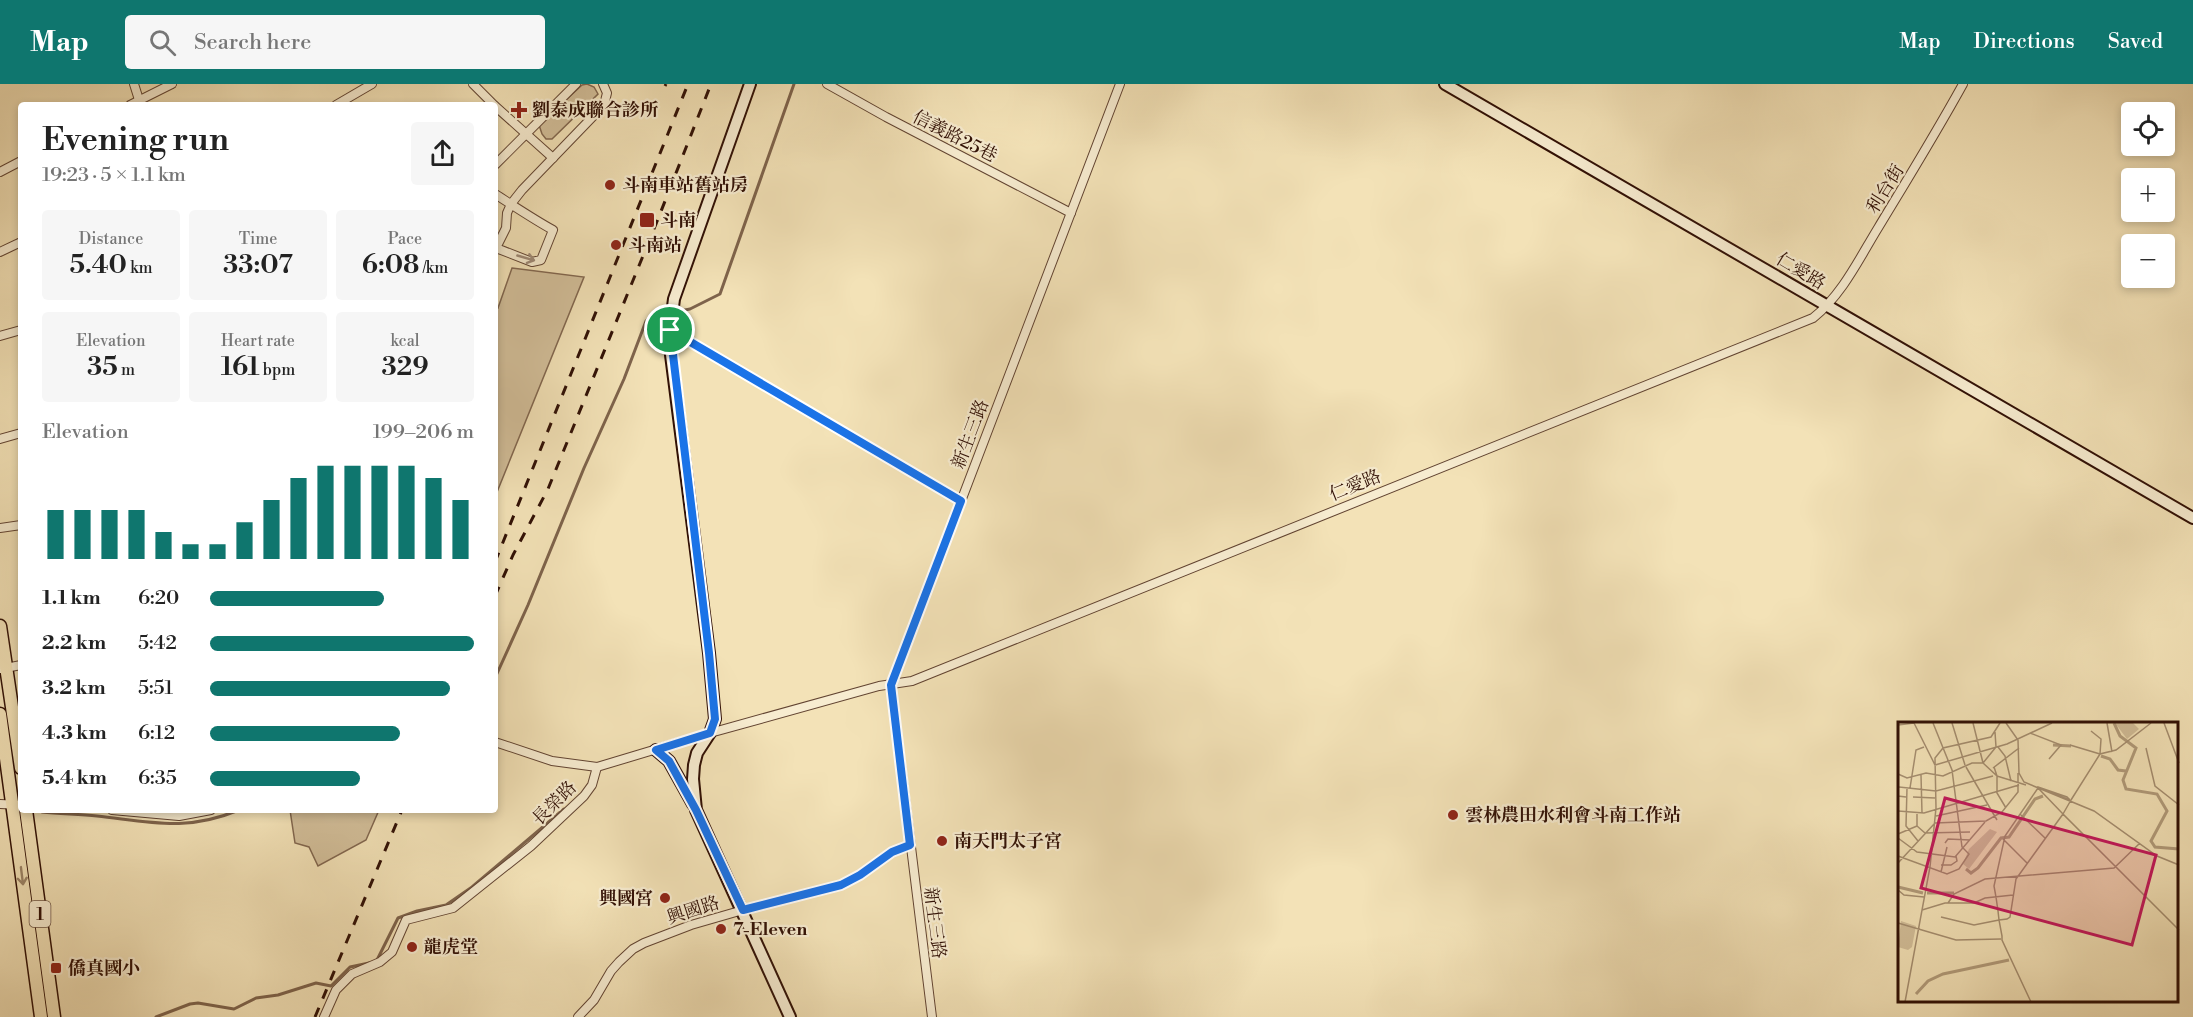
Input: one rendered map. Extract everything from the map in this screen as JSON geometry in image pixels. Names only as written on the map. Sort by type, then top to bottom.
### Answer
[{"type":"main road","points":[[0,626],[3,668],[18,751]]},
{"type":"main road","name":"1","points":[[0,714],[41,1017]]},
{"type":"main road","name":"1","points":[[26,813],[54,1017]]},
{"type":"street","points":[[134,84],[140,102]]},
{"type":"street","points":[[142,102],[172,84]]},
{"type":"street","points":[[341,102],[372,84]]},
{"type":"street","points":[[473,84],[490,102]]},
{"type":"street","points":[[498,162],[576,84]]},
{"type":"street","points":[[498,244],[506,228],[507,213],[511,204],[604,105],[607,93],[603,84]]},
{"type":"street","points":[[696,810],[694,765],[697,753],[710,733],[715,719],[670,330],[674,299],[750,84]]},
{"type":"street","name":"信義路25巷","points":[[827,84],[885,117],[1071,213]]},
{"type":"street","name":"新生三路","points":[[932,1017],[891,685],[1120,84]]},
{"type":"street","name":"仁愛路","points":[[1445,84],[1675,219],[1755,262],[2193,519]]},
{"type":"street","name":"利台街","points":[[1828,306],[1920,160],[1963,84]]},
{"type":"street","points":[[498,110],[553,158]]},
{"type":"street","points":[[0,172],[18,163]]},
{"type":"street","points":[[498,196],[553,231],[541,260],[532,262],[498,249]]},
{"type":"street","points":[[0,252],[18,243]]},
{"type":"street","name":"仁愛路","points":[[891,685],[912,681],[1718,357],[1813,318],[1828,306]]},
{"type":"street","points":[[670,330],[961,501]]},
{"type":"street","points":[[0,336],[18,331]]},
{"type":"street","points":[[0,439],[18,434]]},
{"type":"street","points":[[0,528],[18,525]]},
{"type":"street","points":[[3,668],[18,666]]},
{"type":"street","points":[[498,743],[552,761],[597,767],[710,733],[879,686],[891,685]]},
{"type":"street","points":[[656,750],[669,761],[696,810],[790,1017]]},
{"type":"street","name":"長榮路","points":[[324,1017],[336,990],[352,974],[380,962],[392,952],[406,920],[453,908],[531,846],[584,796],[592,785],[597,767]]},
{"type":"street","points":[[152,813],[178,816],[195,813]]},
{"type":"street","name":"興國路","points":[[578,1017],[594,1000],[611,971],[633,949],[691,925],[841,885],[860,875],[892,852],[910,845]]},
{"type":"shaded area","points":[[587,84],[594,87],[598,94],[552,139],[546,139],[539,125],[582,85]]},
{"type":"shaded area","points":[[512,268],[584,277],[498,490],[498,308]]},
{"type":"shaded area","points":[[290,813],[378,813],[366,840],[318,866],[309,847],[295,843]]},
{"type":"waterway","points":[[675,312],[690,309],[720,294],[794,84]]},
{"type":"waterway","points":[[498,671],[624,379],[646,321],[669,314]]},
{"type":"waterway","points":[[377,960],[398,918],[446,905],[472,887],[564,809]]},
{"type":"waterway","points":[[58,813],[168,824],[202,821],[231,813]]},
{"type":"waterway","points":[[156,1017],[190,1004],[198,1003],[234,1009],[256,998],[278,995],[316,983],[331,986],[350,967],[369,963]]},
{"type":"railway","points":[[498,555],[688,84]]},
{"type":"railway","points":[[498,589],[513,555],[548,489],[711,84]]},
{"type":"railway","points":[[315,1017],[401,813]]},
{"type":"place","name":"劉泰成聯合診所","points":[[519,110]]},
{"type":"place","name":"斗南車站舊站房","points":[[610,185]]},
{"type":"place","name":"斗南","points":[[647,220]]},
{"type":"place","name":"斗南站","points":[[616,245]]},
{"type":"place","name":"雲林農田水利會斗南工作站","points":[[1453,815]]},
{"type":"place","name":"南天門太子宮","points":[[942,841]]},
{"type":"place","name":"興國宮","points":[[665,898]]},
{"type":"place","name":"7-Eleven","points":[[721,929]]},
{"type":"place","name":"龍虎堂","points":[[412,947]]},
{"type":"place","name":"僑真國小","points":[[56,968]]},
{"type":"route","points":[[670,330],[861,440],[961,501],[891,685],[910,845],[892,852],[860,875],[841,885],[743,910],[696,810],[669,761],[656,750],[710,733],[715,719],[709,653],[670,347],[670,330]]}]
